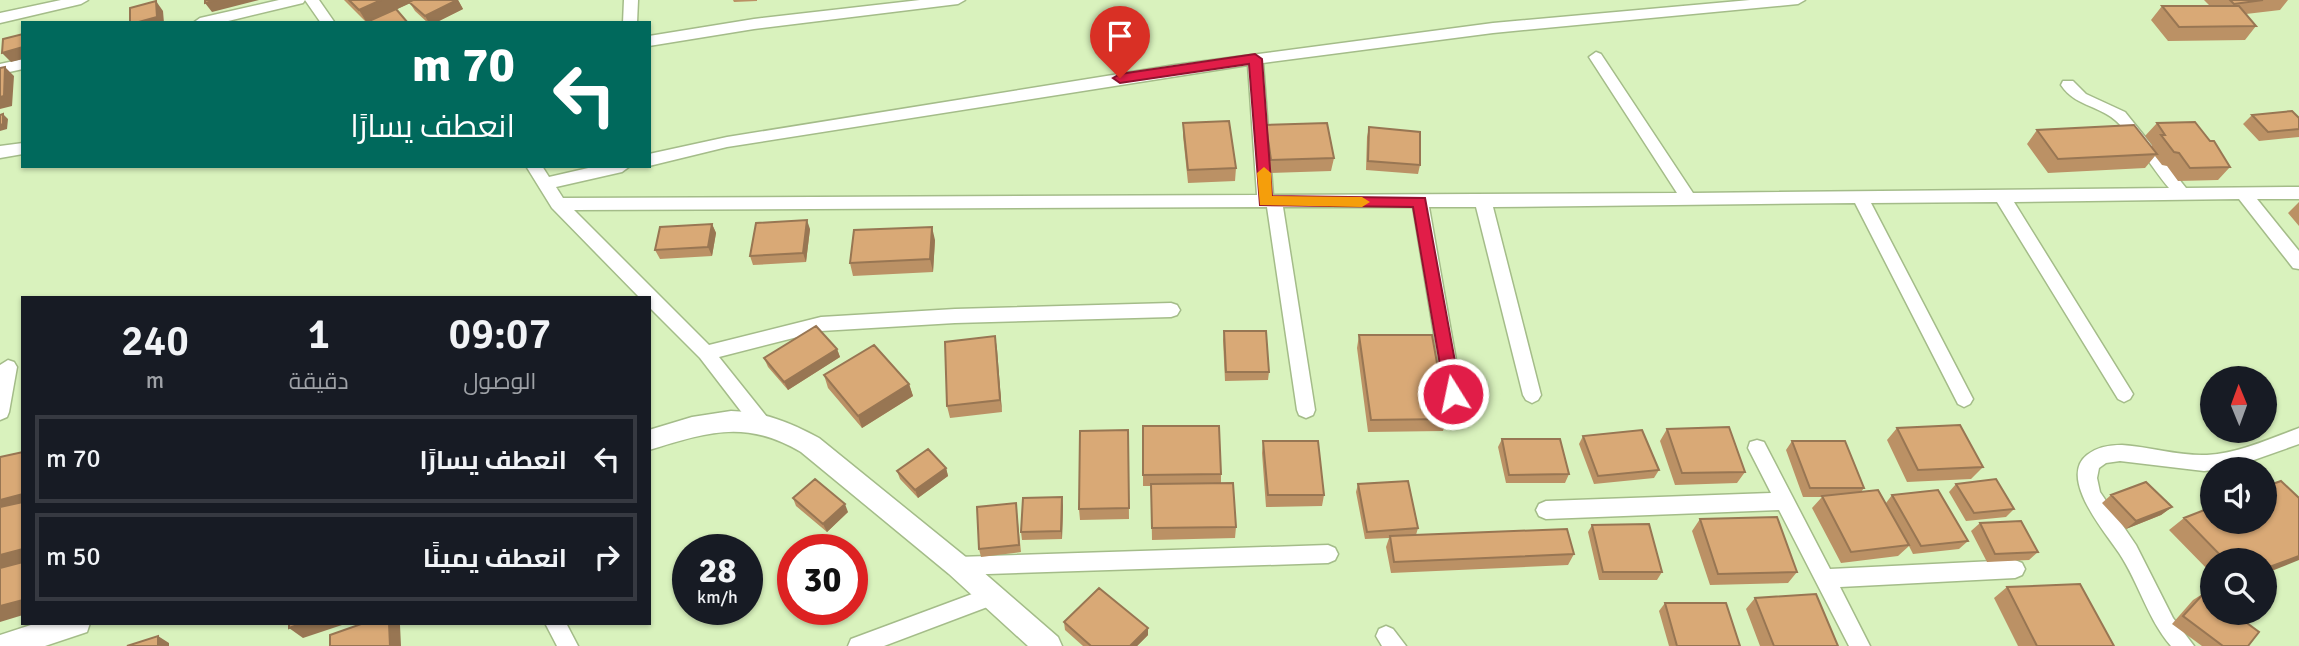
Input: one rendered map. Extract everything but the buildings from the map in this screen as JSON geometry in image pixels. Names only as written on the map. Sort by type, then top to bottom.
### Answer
[{"type":"street","points":[[0,18],[81,0]]},
{"type":"street","points":[[209,21],[298,0]]},
{"type":"street","points":[[312,0],[327,21]]},
{"type":"street","points":[[630,21],[631,0]]},
{"type":"street","points":[[651,41],[754,24],[958,0]]},
{"type":"street","points":[[651,160],[741,140],[1255,59],[1493,28],[1798,0]]},
{"type":"street","points":[[1596,57],[1689,199]]},
{"type":"street","points":[[1255,59],[1269,201],[1306,410]]},
{"type":"street","points":[[0,69],[21,64]]},
{"type":"street","points":[[2068,85],[2081,98],[2113,110],[2120,116],[2182,194]]},
{"type":"street","points":[[0,152],[21,148]]},
{"type":"street","points":[[535,168],[558,204],[649,296]]},
{"type":"street","points":[[545,184],[613,168]]},
{"type":"street","points":[[2243,193],[2299,263]]},
{"type":"street","points":[[558,204],[1483,201],[2299,193]]},
{"type":"street","points":[[2002,196],[2124,394]]},
{"type":"street","points":[[1860,197],[1964,398]]},
{"type":"street","points":[[1420,201],[1453,394]]},
{"type":"street","points":[[1483,201],[1532,395]]},
{"type":"street","points":[[651,298],[706,353],[760,422]]},
{"type":"street","points":[[706,353],[821,324],[941,317],[1171,310]]},
{"type":"street","points":[[0,412],[8,367]]},
{"type":"street","points":[[651,439],[706,422],[760,422],[789,430],[958,566],[1048,646]]},
{"type":"street","points":[[2184,646],[2166,625],[2129,551],[2091,495],[2087,478],[2090,464],[2102,455],[2120,453],[2204,463],[2231,460],[2299,436]]},
{"type":"street","points":[[1757,448],[1860,646]]},
{"type":"street","points":[[1546,510],[1785,501]]},
{"type":"street","points":[[958,566],[1328,554]]},
{"type":"street","points":[[1825,578],[2015,569]]},
{"type":"street","points":[[858,646],[991,596]]},
{"type":"street","points":[[17,644],[71,625]]},
{"type":"street","points":[[556,625],[568,646]]},
{"type":"slow traffic","points":[[1264,173],[1265,201],[1362,202]]},
{"type":"route","points":[[1120,78],[1255,59],[1265,201],[1420,201],[1453,394]]}]
